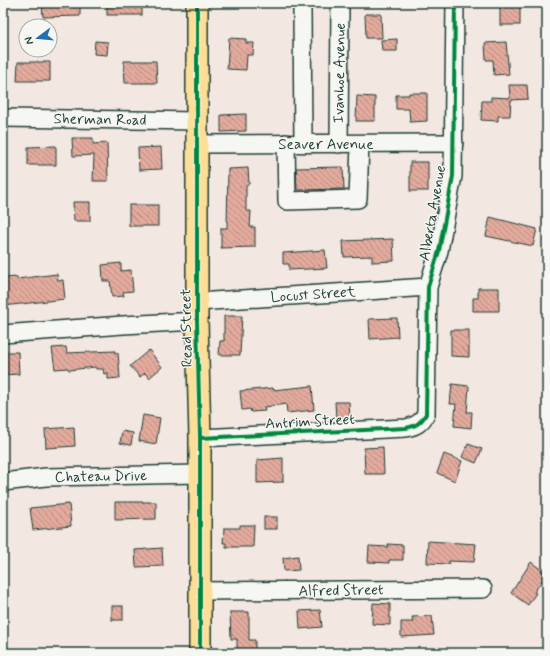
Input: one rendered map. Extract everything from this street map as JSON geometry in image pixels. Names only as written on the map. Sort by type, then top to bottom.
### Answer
[{"type":"main road","name":"Read Street","points":[[197,3],[197,312],[200,438],[200,653]]},
{"type":"street","name":"Ivanhoe Avenue","points":[[339,144],[340,3]]},
{"type":"street","name":"Alberta Avenue","points":[[419,423],[426,414],[428,287],[439,251],[453,176],[455,3]]},
{"type":"street","points":[[302,10],[294,143],[287,201],[358,200],[360,144]]},
{"type":"street","name":"Sherman Road","points":[[3,118],[198,121]]},
{"type":"street","name":"Seaver Avenue","points":[[198,144],[360,144],[454,142]]},
{"type":"street","name":"Locust Street","points":[[3,334],[123,324],[197,312],[428,287]]},
{"type":"street","name":"Antrim Street","points":[[200,438],[406,428],[419,423]]},
{"type":"street","name":"Chateau Drive","points":[[3,482],[46,477],[199,474]]},
{"type":"street","name":"Alfred Street","points":[[200,592],[483,589]]},
{"type":"building","points":[[42,3],[80,3],[80,16],[43,17]]},
{"type":"building","points":[[107,3],[142,3],[142,15],[107,15]]},
{"type":"building","points":[[500,3],[520,3],[520,25],[500,25]]},
{"type":"building","points":[[365,14],[381,14],[382,38],[366,38]]},
{"type":"building","points":[[229,38],[246,39],[246,43],[254,43],[253,55],[247,55],[246,70],[227,69]]},
{"type":"building","points":[[397,39],[397,51],[382,51],[381,40]]},
{"type":"building","points":[[95,41],[108,42],[107,55],[94,54]]},
{"type":"building","points":[[506,42],[509,74],[494,75],[493,60],[486,60],[485,43]]},
{"type":"building","points":[[124,61],[156,61],[157,83],[125,83]]},
{"type":"building","points":[[18,62],[50,62],[50,81],[17,81]]},
{"type":"building","points":[[509,85],[527,85],[528,99],[511,100],[510,116],[498,116],[498,121],[481,120],[482,101],[491,101],[491,97],[510,98]]},
{"type":"building","points":[[409,93],[427,93],[427,121],[410,122],[409,109],[396,109],[396,95],[409,95]]},
{"type":"building","points":[[357,96],[375,97],[375,121],[356,121]]},
{"type":"building","points":[[246,114],[246,131],[221,132],[221,115]]},
{"type":"building","points":[[72,138],[93,138],[93,144],[107,143],[108,181],[93,181],[94,155],[73,156]]},
{"type":"building","points":[[56,146],[56,165],[28,165],[28,147]]},
{"type":"building","points":[[161,147],[162,169],[139,170],[138,148]]},
{"type":"building","points":[[410,162],[428,162],[428,191],[410,191]]},
{"type":"building","points":[[343,167],[344,189],[297,190],[296,168]]},
{"type":"building","points":[[248,168],[249,184],[246,185],[246,211],[251,211],[250,227],[255,227],[255,247],[221,248],[221,228],[227,228],[228,169]]},
{"type":"building","points":[[73,202],[90,202],[90,221],[74,221]]},
{"type":"building","points":[[129,205],[158,205],[158,226],[129,226]]},
{"type":"building","points":[[490,217],[537,229],[533,246],[486,236]]},
{"type":"building","points":[[393,239],[394,261],[372,262],[372,256],[344,257],[343,241]]},
{"type":"building","points":[[325,250],[327,268],[289,270],[289,264],[283,264],[283,253]]},
{"type":"building","points":[[121,263],[121,271],[131,270],[133,291],[123,292],[124,296],[112,297],[110,281],[103,281],[102,265]]},
{"type":"building","points":[[57,274],[58,281],[63,280],[65,299],[3,306],[3,278],[17,277],[17,279]]},
{"type":"building","points":[[478,288],[499,288],[499,311],[473,311],[473,298],[478,298]]},
{"type":"building","points":[[224,316],[242,316],[240,355],[219,355],[220,341],[224,341]]},
{"type":"building","points":[[397,318],[398,337],[370,339],[369,319]]},
{"type":"building","points":[[451,330],[469,330],[469,357],[451,356]]},
{"type":"building","points":[[66,347],[67,353],[115,351],[115,353],[118,353],[120,378],[108,379],[108,373],[104,374],[103,369],[96,369],[95,367],[69,370],[68,368],[55,369],[52,348]]},
{"type":"building","points":[[149,350],[162,367],[149,378],[145,373],[140,377],[130,366]]},
{"type":"building","points":[[3,352],[18,352],[19,374],[4,375]]},
{"type":"building","points":[[452,384],[469,386],[467,412],[472,412],[471,428],[454,426],[456,404],[450,404]]},
{"type":"building","points":[[312,386],[314,410],[287,413],[286,404],[264,407],[265,411],[251,412],[250,409],[242,410],[240,391],[273,388],[273,390]]},
{"type":"building","points":[[335,402],[349,402],[350,418],[336,419]]},
{"type":"building","points":[[143,415],[160,418],[156,444],[139,441]]},
{"type":"building","points":[[74,427],[75,446],[46,448],[45,429]]},
{"type":"building","points":[[122,431],[133,433],[131,445],[120,443]]},
{"type":"building","points":[[468,444],[482,449],[476,463],[462,457]]},
{"type":"building","points":[[383,447],[384,474],[365,474],[364,448]]},
{"type":"building","points":[[444,454],[462,461],[455,481],[437,473]]},
{"type":"building","points":[[283,458],[283,482],[257,483],[257,460]]},
{"type":"building","points":[[115,502],[156,502],[156,519],[115,520]]},
{"type":"building","points":[[69,504],[71,526],[33,530],[30,508]]},
{"type":"building","points":[[264,517],[277,517],[277,529],[264,529]]},
{"type":"building","points":[[240,525],[254,525],[253,547],[226,547],[226,543],[223,543],[224,528],[240,528]]},
{"type":"building","points":[[428,541],[476,544],[474,562],[449,561],[449,564],[427,563]]},
{"type":"building","points":[[388,544],[403,545],[403,560],[389,560],[389,563],[368,562],[369,546],[388,547]]},
{"type":"building","points":[[162,548],[163,566],[136,567],[135,550]]},
{"type":"building","points":[[298,556],[299,570],[284,571],[283,558]]},
{"type":"building","points":[[531,562],[547,574],[534,592],[536,593],[528,605],[511,593]]},
{"type":"building","points":[[373,603],[390,604],[390,625],[372,624]]},
{"type":"building","points":[[112,606],[123,606],[123,620],[112,620]]},
{"type":"building","points":[[320,610],[322,627],[300,629],[299,611]]},
{"type":"building","points":[[230,612],[249,612],[249,640],[255,640],[255,653],[237,653],[237,639],[231,639]]},
{"type":"building","points":[[432,616],[434,635],[401,637],[401,622],[413,622],[412,617]]},
{"type":"cycle path","points":[[197,3],[197,321],[200,438],[200,653]]},
{"type":"cycle path","points":[[200,438],[406,428],[418,424],[426,414],[428,287],[439,251],[453,176],[455,3]]}]
